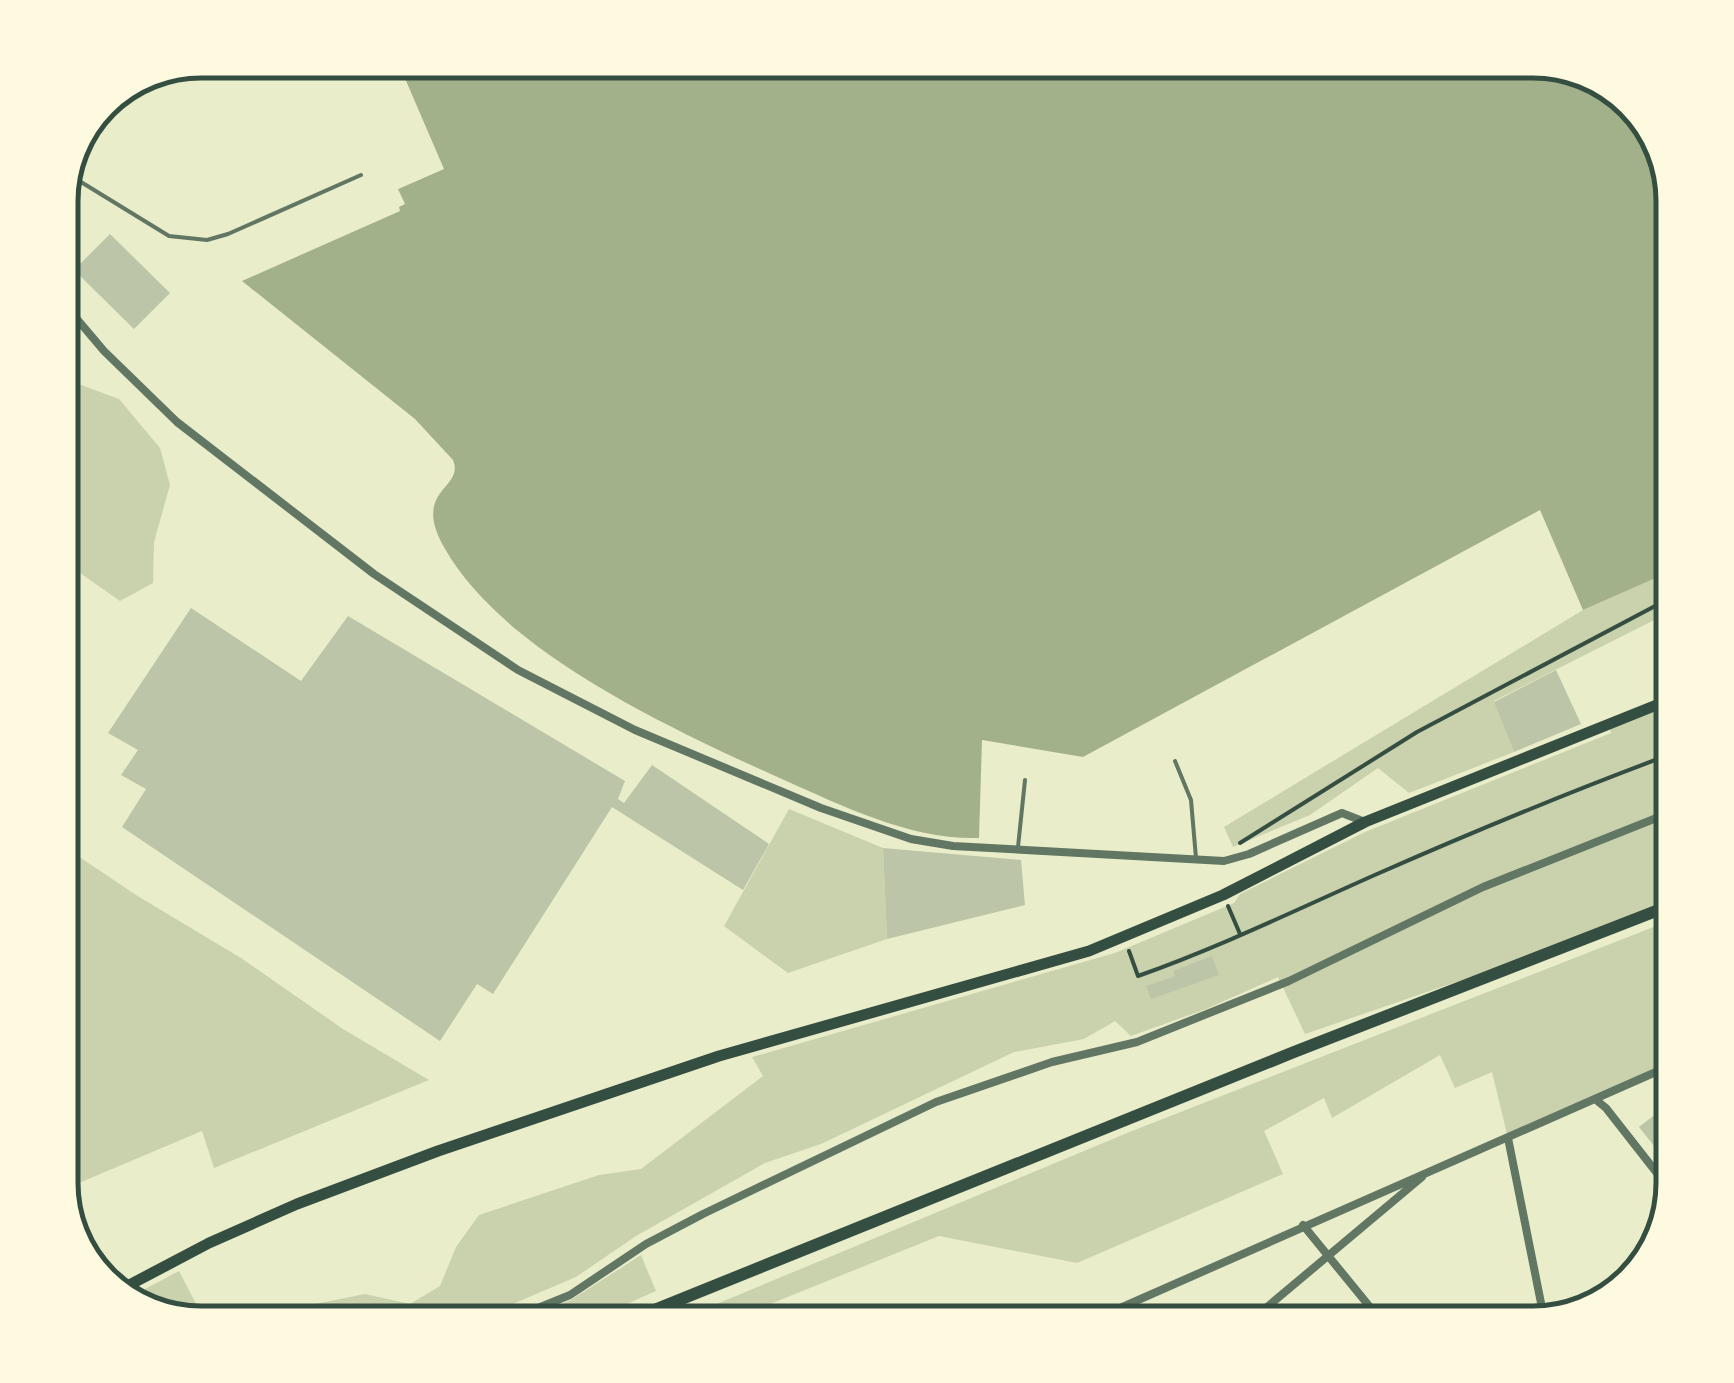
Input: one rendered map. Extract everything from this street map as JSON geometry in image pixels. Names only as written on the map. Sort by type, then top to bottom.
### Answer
[{"type":"main road","points":[[132,1284],[279,1212],[438,1151],[720,1056],[1124,938],[1224,895],[1365,822],[1656,705]]},
{"type":"main road","points":[[664,1306],[1656,911]]},
{"type":"street","points":[[78,322],[136,383],[208,449],[414,603],[552,689],[635,730],[886,832],[953,846],[1224,860],[1249,854],[1342,813],[1365,822]]},
{"type":"street","points":[[543,1306],[570,1295],[614,1264],[703,1214],[936,1102],[1052,1062],[1137,1042],[1289,980],[1483,886],[1656,818]]},
{"type":"street","points":[[1124,1306],[1656,1072]]},
{"type":"street","points":[[1595,1099],[1656,1172]]},
{"type":"street","points":[[1508,1138],[1541,1305]]},
{"type":"street","points":[[1268,1306],[1429,1171]]},
{"type":"street","points":[[1303,1225],[1370,1306]]},
{"type":"lane","points":[[80,181],[169,236],[207,240],[361,175]]},
{"type":"lane","points":[[1174,762],[1191,800],[1196,858]]},
{"type":"lane","points":[[1018,848],[1025,780]]},
{"type":"path","points":[[1224,860],[1234,847],[1417,732],[1656,606]]},
{"type":"path","points":[[1124,938],[1138,976],[1190,961],[1240,934],[1566,794],[1656,760]]},
{"type":"path","points":[[1224,895],[1240,934]]},
{"type":"shaded area","points":[[405,78],[1534,78],[1573,84],[1615,108],[1631,126],[1647,153],[1654,176],[1656,578],[1583,610],[1540,510],[1083,757],[982,740],[979,838],[904,828],[749,764],[643,712],[575,672],[513,627],[466,580],[435,528],[433,513],[452,478],[453,460],[415,419],[242,281],[400,211],[399,207],[405,204],[398,189],[443,169]]},
{"type":"shaded area","points":[[78,384],[119,399],[160,448],[170,485],[154,542],[153,583],[120,601],[78,572]]},
{"type":"shaded area","points":[[1656,578],[1656,619],[1494,701],[1514,752],[1409,793],[1378,768],[1310,815],[1233,847],[1224,827],[1583,610]]},
{"type":"shaded area","points":[[1656,705],[1656,913],[1305,1034],[1278,977],[1131,1036],[1115,1021],[1084,1039],[1014,1052],[821,1144],[765,1163],[636,1236],[576,1277],[508,1306],[305,1306],[365,1294],[410,1304],[440,1286],[456,1247],[479,1215],[599,1175],[641,1169],[763,1076],[752,1057],[1115,953],[1234,903],[1240,894],[1365,832],[1611,733],[1609,725]]},
{"type":"shaded area","points":[[789,809],[883,848],[887,939],[788,973],[724,926]]},
{"type":"shaded area","points":[[78,856],[241,958],[343,1029],[429,1080],[214,1168],[202,1131],[78,1183]]},
{"type":"shaded area","points":[[1656,926],[1656,1072],[1508,1138],[1492,1072],[1455,1088],[1440,1055],[1332,1118],[1324,1098],[1264,1131],[1283,1174],[1077,1263],[939,1236],[765,1306],[712,1306],[1132,1131]]},
{"type":"shaded area","points":[[641,1255],[656,1291],[622,1306],[557,1306]]},
{"type":"shaded area","points":[[179,1271],[197,1306],[176,1303],[142,1291]]},
{"type":"pier","points":[[400,78],[405,78],[444,169],[398,189],[396,185],[437,166]]},
{"type":"building","points":[[110,234],[170,293],[134,329],[78,274],[78,266]]},
{"type":"building","points":[[191,608],[301,681],[348,616],[625,781],[618,799],[624,803],[652,765],[769,844],[743,890],[612,807],[493,994],[477,984],[440,1041],[122,827],[146,789],[121,775],[138,750],[108,733]]},
{"type":"building","points":[[1556,670],[1581,724],[1514,752],[1494,702]]},
{"type":"building","points":[[883,848],[1021,860],[1025,905],[887,939]]},
{"type":"building","points":[[1212,956],[1219,975],[1151,999],[1146,986]]},
{"type":"building","points":[[1656,1114],[1656,1148],[1639,1127]]}]
